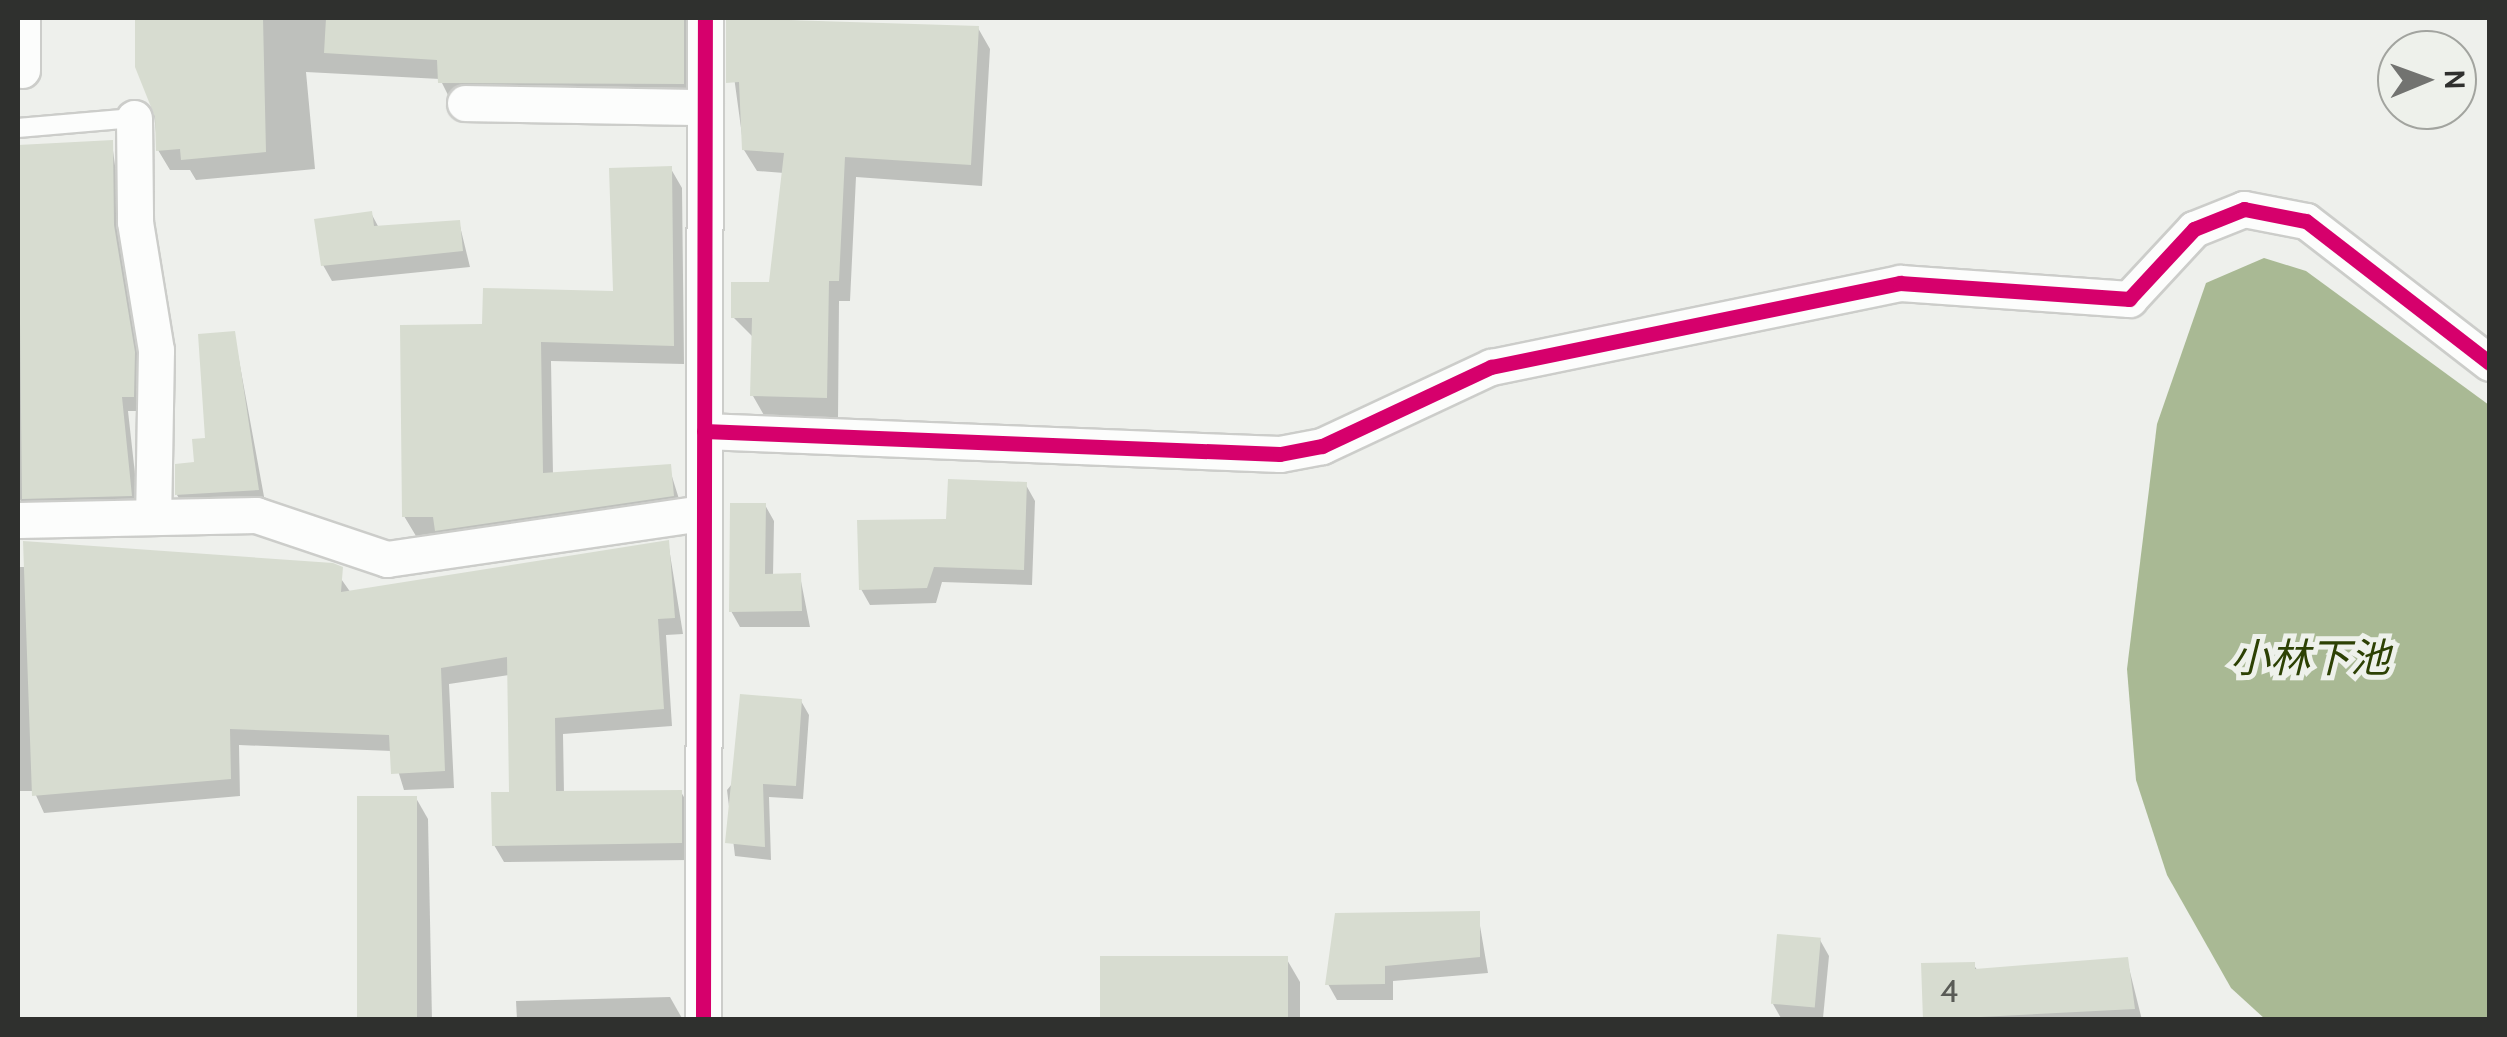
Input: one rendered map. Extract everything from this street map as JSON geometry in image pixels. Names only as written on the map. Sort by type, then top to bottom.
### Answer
[{"type":"street","points":[[22,18],[22,70]]},
{"type":"street","points":[[703,1020],[705,18]]},
{"type":"street","points":[[465,103],[705,107]]},
{"type":"street","points":[[134,118],[136,222],[156,350],[153,516]]},
{"type":"street","points":[[704,431],[1280,454],[1322,446],[1505,363],[1900,283],[2130,300],[2194,229],[2244,210],[2306,221],[2490,364]]},
{"type":"street","points":[[18,520],[256,515],[398,558],[704,513]]},
{"type":"lane","points":[[18,128],[134,118]]},
{"type":"water","name":"小林下池","points":[[2264,258],[2306,271],[2489,405],[2489,1019],[2265,1019],[2231,988],[2167,875],[2136,780],[2127,669],[2157,424],[2206,283]]},
{"type":"building","points":[[263,18],[266,152],[181,160],[180,149],[156,151],[155,117],[135,67],[135,19]]},
{"type":"building","points":[[326,18],[684,18],[684,84],[438,83],[437,60],[324,53]]},
{"type":"building","points":[[726,18],[979,26],[971,165],[845,157],[839,281],[829,281],[827,398],[750,396],[752,318],[731,318],[731,282],[769,282],[784,153],[742,150],[739,82],[726,83]]},
{"type":"building","points":[[113,140],[114,225],[135,352],[134,397],[122,397],[132,496],[22,499],[18,145]]},
{"type":"building","points":[[672,166],[674,346],[541,342],[543,473],[671,464],[674,496],[435,531],[433,517],[402,517],[400,325],[482,324],[483,288],[613,291],[609,168]]},
{"type":"building","points":[[372,211],[374,226],[460,220],[463,251],[321,266],[314,219]]},
{"type":"building","points":[[235,331],[259,490],[175,495],[175,464],[194,462],[192,439],[205,438],[198,334]]},
{"type":"building","points":[[948,479],[1027,482],[1024,570],[934,567],[927,588],[859,590],[857,520],[946,519]]},
{"type":"building","points":[[730,503],[766,503],[765,574],[801,573],[802,611],[729,612]]},
{"type":"building","points":[[669,540],[675,618],[658,619],[664,709],[555,718],[556,791],[682,790],[682,843],[492,846],[491,792],[509,792],[507,657],[441,668],[445,771],[391,774],[389,735],[230,729],[231,779],[32,796],[23,541],[333,563],[343,567],[341,592]]},
{"type":"building","points":[[740,694],[802,699],[796,786],[763,784],[765,847],[725,843]]},
{"type":"building","points":[[357,796],[417,796],[417,1020],[357,1020]]},
{"type":"building","points":[[1480,911],[1480,957],[1385,966],[1385,984],[1325,985],[1335,913]]},
{"type":"building","points":[[1777,934],[1821,938],[1815,1008],[1771,1004]]},
{"type":"building","points":[[1100,956],[1288,956],[1288,1020],[1100,1020]]},
{"type":"building","points":[[2128,957],[2135,1009],[1923,1020],[1921,963],[1975,962],[1975,969]]},
{"type":"cycle path","points":[[703,1020],[705,18]]},
{"type":"cycle path","points":[[704,431],[1280,454],[1322,446],[1491,367],[1900,283],[2129,299],[2194,229],[2244,209],[2306,221],[2490,363]]}]
